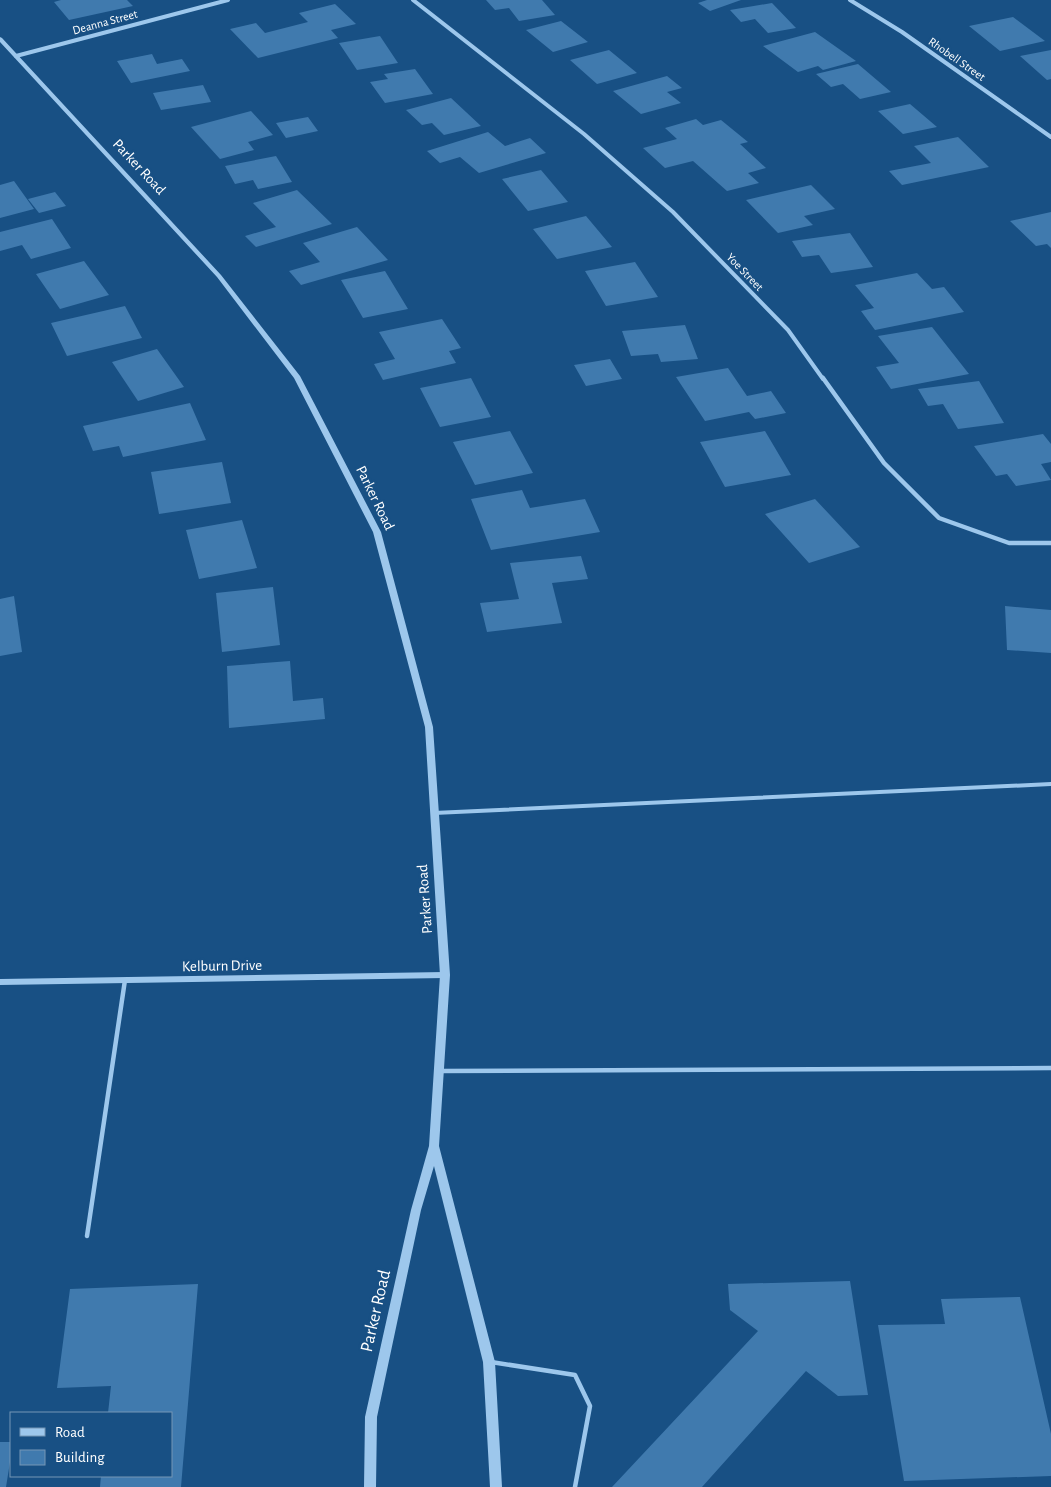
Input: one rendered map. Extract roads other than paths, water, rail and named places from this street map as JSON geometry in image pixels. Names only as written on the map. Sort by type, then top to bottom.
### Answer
[{"type":"street","name":"Deanna Street","points":[[16,56],[228,0]]},
{"type":"street","name":"Yoe Street","points":[[413,0],[584,134],[673,212],[788,330],[884,463],[939,518],[1009,543],[1051,543]]},
{"type":"street","name":"Rhobell Street","points":[[850,0],[902,32],[1051,137]]},
{"type":"street","name":"Parker Road","points":[[0,39],[220,276],[297,378],[377,532],[429,727],[445,975],[434,1146],[416,1210],[370,1417],[370,1487]]},
{"type":"street","name":"Kelburn Drive","points":[[0,982],[445,975]]},
{"type":"street","name":"Parker Road","points":[[434,1146],[489,1362],[496,1487]]},
{"type":"lane","points":[[434,813],[1051,784]]},
{"type":"lane","points":[[87,1236],[124,980]]},
{"type":"lane","points":[[439,1071],[1051,1068]]},
{"type":"lane","points":[[489,1362],[575,1375],[590,1406],[575,1487]]}]
